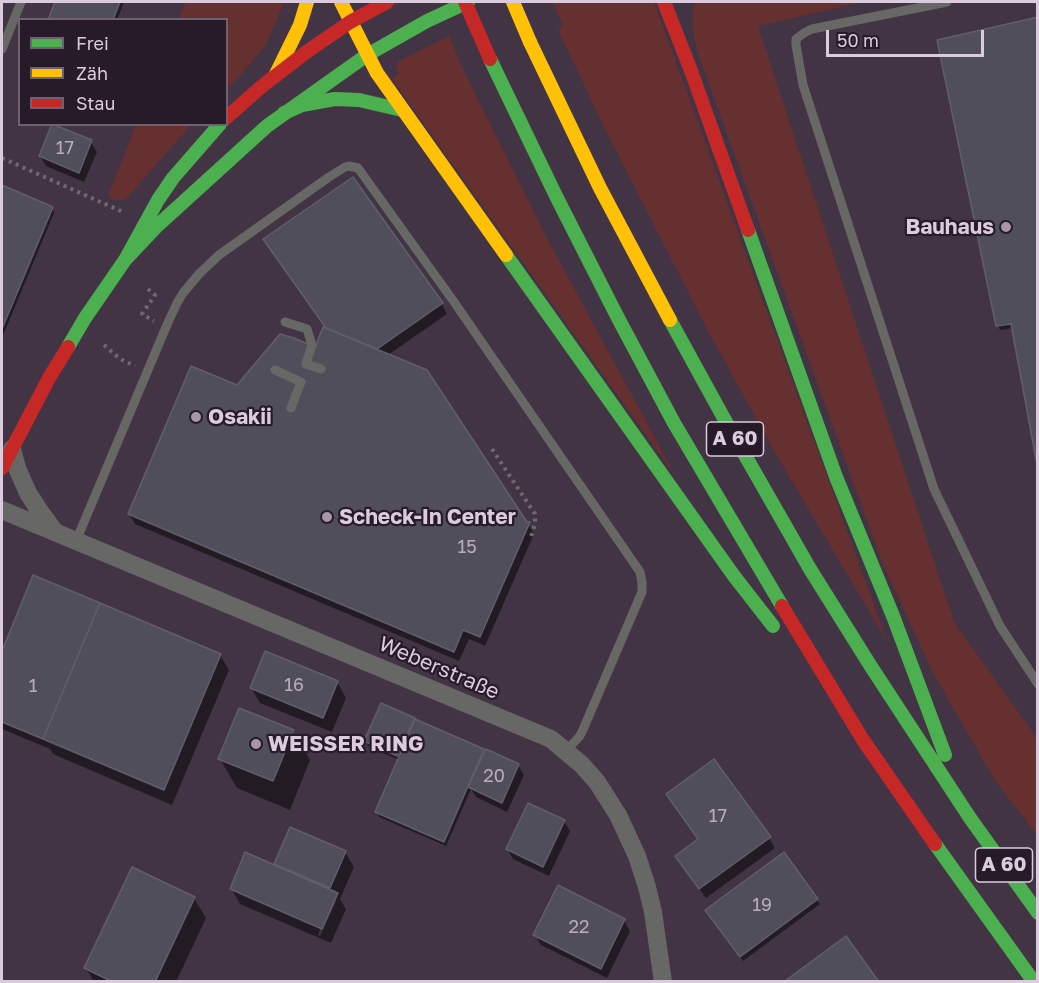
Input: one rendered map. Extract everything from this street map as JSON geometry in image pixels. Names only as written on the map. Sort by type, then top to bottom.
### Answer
[{"type":"main road","points":[[274,76],[300,26],[307,2]]},
{"type":"main road","points":[[341,2],[377,73],[402,110],[734,576],[784,640]]},
{"type":"main road","points":[[228,116],[274,76],[350,22],[387,2]]},
{"type":"main road","points":[[125,260],[157,226],[215,172],[284,113],[367,55],[466,2]]},
{"type":"main road","name":"A 60","points":[[466,2],[490,59],[557,198],[674,423],[863,740],[1034,981]]},
{"type":"main road","name":"A 60","points":[[513,2],[600,188],[647,279],[816,579],[970,818],[1038,913]]},
{"type":"main road","points":[[664,2],[690,68],[836,477],[893,616],[970,818]]},
{"type":"main road","points":[[682,13],[690,68]]},
{"type":"main road","points":[[284,113],[302,105],[335,99],[359,100],[402,110]]},
{"type":"main road","points":[[2,468],[49,378],[125,260],[158,200],[190,157],[218,126]]},
{"type":"main road","points":[[798,658],[863,740]]},
{"type":"street","points":[[12,449],[28,493],[55,532]]},
{"type":"street","name":"Weberstraße","points":[[2,510],[551,739],[582,765],[597,782],[618,815],[637,856],[653,912],[663,981]]},
{"type":"lane","points":[[2,49],[21,2]]},
{"type":"lane","points":[[946,2],[812,29],[796,39],[796,45],[803,85],[934,489],[1000,626],[1038,684]]},
{"type":"lane","points":[[76,541],[146,372],[183,293],[219,255],[329,177],[345,167],[358,168],[452,299],[640,572],[642,592],[582,732],[566,751]]},
{"type":"lane","points":[[285,322],[308,329],[312,345],[306,364],[321,369]]},
{"type":"lane","points":[[275,370],[301,382],[291,408]]},
{"type":"path","points":[[2,158],[123,212]]},
{"type":"path","points":[[148,289],[155,295],[142,314],[166,327]]},
{"type":"path","points":[[104,345],[120,359],[146,372]]},
{"type":"path","points":[[492,449],[535,514],[536,524],[530,540]]},
{"type":"shaded area","points":[[186,2],[284,2],[265,46],[228,87],[228,18],[179,18]]},
{"type":"shaded area","points":[[553,2],[654,2],[887,641],[774,451],[708,331],[605,129],[558,30],[563,26]]},
{"type":"shaded area","points":[[694,2],[863,2],[758,26],[954,622],[1037,738],[1037,835],[994,779],[932,671],[882,562],[697,51],[692,23]]},
{"type":"shaded area","points":[[449,36],[547,238],[676,477],[392,79],[399,73],[395,67],[399,61]]},
{"type":"shaded area","points":[[136,126],[190,126],[126,199],[114,200],[108,196]]},
{"type":"building","points":[[55,2],[120,2],[114,18],[49,18]]},
{"type":"building","name":"Bauhaus","points":[[1038,17],[1038,470],[1011,324],[996,326],[937,40]]},
{"type":"building","points":[[51,126],[57,126],[92,140],[79,173],[39,156]]},
{"type":"building","points":[[353,177],[443,303],[377,349],[326,328],[263,239]]},
{"type":"building","points":[[2,185],[53,207],[2,329]]},
{"type":"building","points":[[323,327],[427,370],[527,522],[530,522],[480,637],[463,630],[454,652],[128,514],[191,366],[237,385],[280,334],[315,347]]},
{"type":"building","points":[[33,575],[100,603],[43,739],[2,722],[2,651]]},
{"type":"building","points":[[100,603],[221,654],[164,790],[43,739]]},
{"type":"building","name":"WEISSER RING","points":[[265,651],[338,681],[323,718],[250,688]]},
{"type":"building","points":[[381,703],[415,718],[397,756],[364,741]]},
{"type":"building","name":"WEISSER RING","points":[[239,708],[294,730],[273,781],[218,759]]},
{"type":"building","points":[[415,719],[484,749],[444,842],[375,812]]},
{"type":"building","points":[[486,749],[519,764],[502,803],[468,787]]},
{"type":"building","points":[[714,759],[771,837],[699,889],[675,856],[698,839],[666,794]]},
{"type":"building","points":[[528,803],[565,820],[543,867],[506,849]]},
{"type":"building","points":[[290,827],[346,851],[330,888],[274,864]]},
{"type":"building","points":[[245,852],[338,893],[322,929],[230,889]]},
{"type":"building","points":[[784,852],[818,899],[740,957],[705,910]]},
{"type":"building","points":[[132,867],[195,897],[155,982],[113,982],[84,968]]},
{"type":"building","points":[[558,885],[625,919],[601,969],[533,935]]},
{"type":"building","points":[[846,936],[879,982],[785,982],[785,981]]},
{"type":"traffic: fast","points":[[125,260],[157,226],[267,126],[367,55],[427,21],[468,2]]},
{"type":"traffic: fast","points":[[490,59],[557,198],[674,423],[782,606]]},
{"type":"traffic: fast","points":[[284,113],[302,105],[335,99],[359,100],[402,110]]},
{"type":"traffic: fast","points":[[68,347],[125,260],[158,200],[173,178],[218,126]]},
{"type":"traffic: fast","points":[[748,230],[836,477],[893,616],[945,755]]},
{"type":"traffic: fast","points":[[506,255],[734,576],[773,626]]},
{"type":"traffic: fast","points":[[670,320],[810,569],[970,818],[1038,913]]},
{"type":"traffic: fast","points":[[935,844],[1034,982]]},
{"type":"traffic: slow","points":[[275,76],[300,25],[307,2]]},
{"type":"traffic: slow","points":[[341,2],[377,73],[506,255]]},
{"type":"traffic: slow","points":[[513,2],[530,42]]},
{"type":"traffic: slow","points":[[530,42],[600,188],[670,320]]},
{"type":"traffic: jam","points":[[228,116],[305,53],[350,22],[387,2]]},
{"type":"traffic: jam","points":[[465,2],[490,59]]},
{"type":"traffic: jam","points":[[664,2],[748,230]]},
{"type":"traffic: jam","points":[[2,468],[49,378],[68,347]]},
{"type":"traffic: jam","points":[[782,606],[863,740],[935,844]]},
{"type":"place","name":"Bauhaus","points":[[1006,227]]},
{"type":"place","name":"Osakii","points":[[196,417]]},
{"type":"place","name":"Scheck-In Center","points":[[327,517]]},
{"type":"place","name":"WEISSER RING","points":[[256,744]]}]
